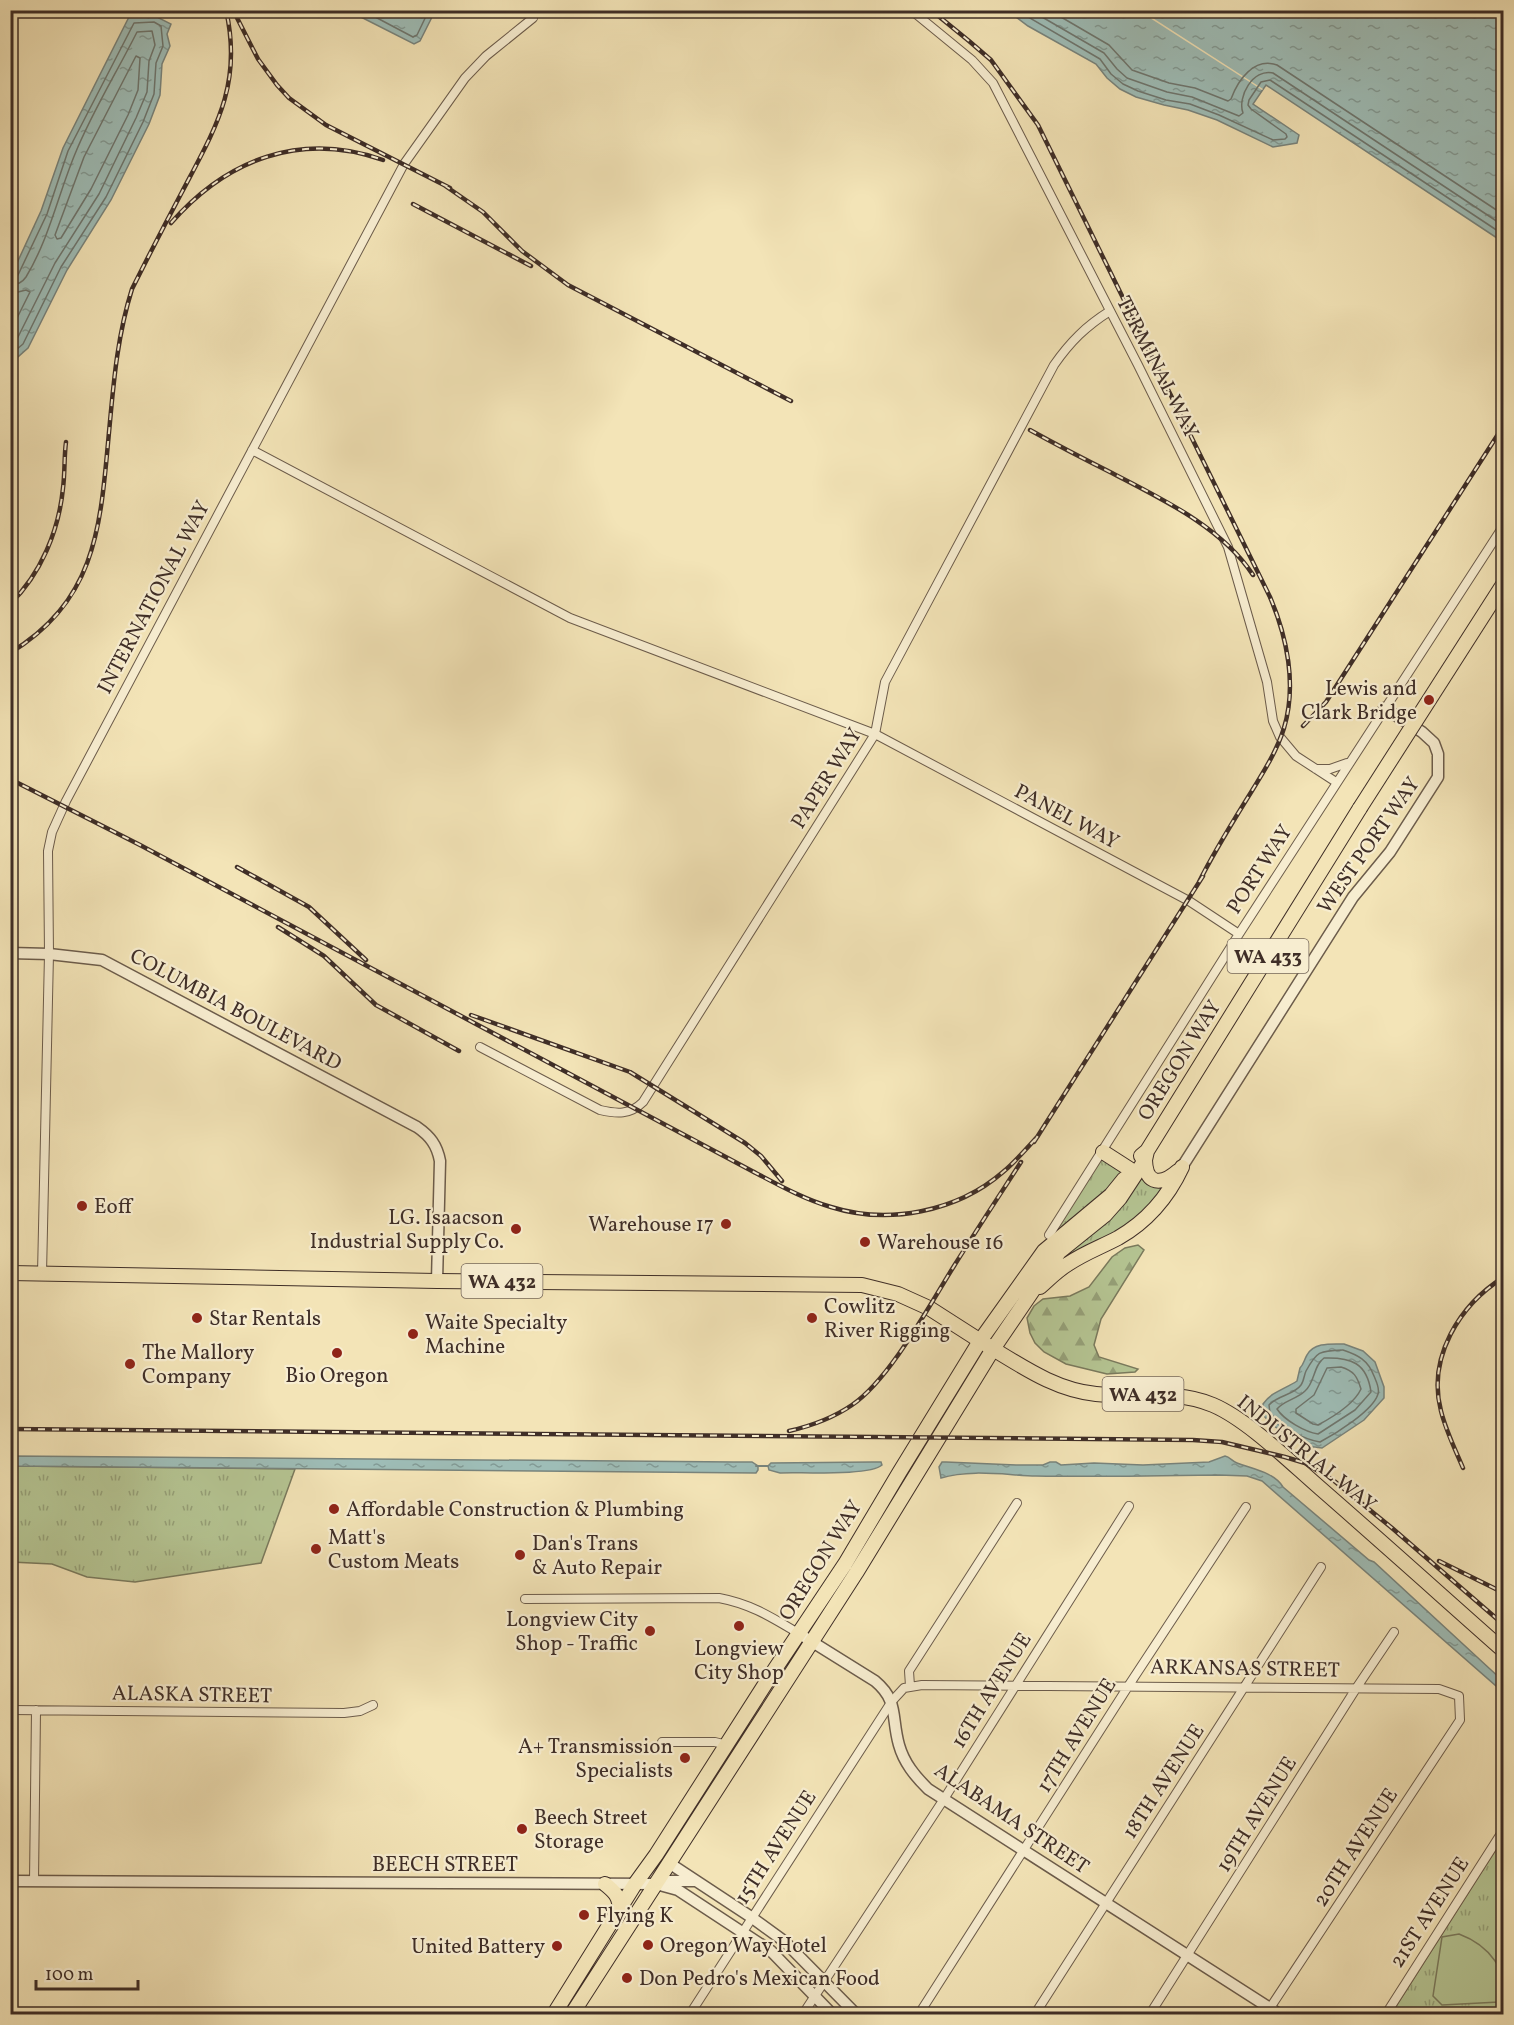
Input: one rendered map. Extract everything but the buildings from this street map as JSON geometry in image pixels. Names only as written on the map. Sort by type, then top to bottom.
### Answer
[{"type":"main road","name":"OREGON WAY","points":[[572,2014],[811,1642],[1026,1299],[1059,1252],[1105,1215],[1120,1198],[1360,808],[1503,584]]},
{"type":"main road","points":[[1103,1152],[1131,1170]]},
{"type":"main road","name":"OREGON WAY","points":[[554,2014],[635,1884],[845,1564],[898,1473],[981,1341],[1044,1251],[1111,1195],[1140,1156],[1146,1156]]},
{"type":"main road","points":[[1146,1156],[1147,1173],[1149,1177],[1157,1181],[1167,1180],[1182,1167]]},
{"type":"main road","points":[[1026,1299],[1068,1264],[1120,1237],[1148,1216],[1170,1190],[1182,1167]]},
{"type":"main road","name":"WA 432","points":[[10,1273],[437,1281],[862,1285],[898,1294],[921,1304],[981,1341]]},
{"type":"main road","name":"INDUSTRIAL WAY","points":[[981,1341],[1046,1380],[1076,1391],[1098,1394],[1167,1395],[1212,1404],[1232,1415],[1285,1457],[1503,1652]]},
{"type":"main road","points":[[605,1884],[616,1893],[620,1909]]},
{"type":"main road","points":[[624,1933],[622,1923],[633,1906],[635,1884]]},
{"type":"street","name":"TERMINAL WAY","points":[[911,10],[972,60],[993,83],[1228,546],[1267,682],[1273,721],[1283,742],[1315,769],[1336,782]]},
{"type":"street","name":"INTERNATIONAL WAY","points":[[42,1274],[49,954],[48,851],[52,832],[66,801],[416,145],[465,78],[486,56],[533,18]]},
{"type":"street","name":"PAPER WAY","points":[[480,1047],[600,1110],[625,1113],[636,1109],[643,1102],[876,734],[885,682],[1054,365],[1075,337],[1110,311]]},
{"type":"street","name":"PANEL WAY","points":[[252,450],[570,618],[876,734],[1189,901],[1239,934]]},
{"type":"street","name":"PORT WAY","points":[[1049,1235],[1336,782],[1503,525]]},
{"type":"street","name":"WEST PORT WAY","points":[[1182,1167],[1353,897],[1390,852],[1438,777],[1438,754],[1434,743],[1422,732],[1384,708]]},
{"type":"street","points":[[1315,769],[1338,768],[1350,761]]},
{"type":"street","name":"COLUMBIA BOULEVARD","points":[[10,953],[49,954],[102,960],[417,1127],[431,1139],[438,1151],[440,1161],[437,1281]]},
{"type":"street","points":[[525,1599],[719,1598],[738,1602],[759,1610],[875,1681],[885,1689],[892,1701],[897,1693],[910,1686],[909,1671],[1017,1503]]},
{"type":"street","name":"16TH AVENUE","points":[[803,2014],[944,1799],[1129,1506]]},
{"type":"street","name":"17TH AVENUE","points":[[920,2014],[1129,1685],[1246,1507]]},
{"type":"street","name":"18TH AVENUE","points":[[1035,2014],[1321,1568]]},
{"type":"street","name":"19TH AVENUE","points":[[1150,2014],[1356,1687],[1394,1632]]},
{"type":"street","name":"ARKANSAS STREET","points":[[910,1686],[1016,1684],[1356,1687],[1439,1689],[1459,1696]]},
{"type":"street","name":"20TH AVENUE","points":[[1272,2013],[1460,1720],[1459,1696]]},
{"type":"street","name":"ALABAMA STREET","points":[[892,1701],[900,1748],[915,1776],[928,1789],[1188,1956],[1272,2013]]},
{"type":"street","name":"15TH AVENUE","points":[[690,2014],[892,1701]]},
{"type":"street","name":"ALASKA STREET","points":[[10,1710],[344,1713],[360,1711],[373,1705]]},
{"type":"street","points":[[34,1882],[36,1710]]},
{"type":"street","points":[[662,1742],[716,1742],[727,1745]]},
{"type":"street","name":"21ST AVENUE","points":[[1386,2014],[1503,1829]]},
{"type":"street","points":[[669,1863],[784,1941],[856,2014]]},
{"type":"street","points":[[656,1884],[687,1880],[699,1882]]},
{"type":"street","name":"BEECH STREET","points":[[10,1881],[656,1884],[678,1890],[771,1951],[832,2014]]},
{"type":"street","points":[[1498,2014],[1503,2006]]},
{"type":"green space","points":[[1103,1152],[1131,1170],[1057,1238],[1049,1235]]},
{"type":"green space","points":[[1145,1170],[1167,1180],[1156,1207],[1086,1253],[1049,1265]]},
{"type":"green space","points":[[1138,1245],[1144,1250],[1101,1319],[1094,1345],[1099,1357],[1138,1369],[1135,1372],[1107,1374],[1066,1364],[1044,1352],[1035,1343],[1030,1333],[1027,1318],[1034,1306],[1043,1299],[1070,1296],[1089,1287],[1112,1257],[1125,1248]]},
{"type":"green space","points":[[11,1466],[295,1469],[261,1563],[135,1582],[87,1577],[52,1564],[11,1562]]},
{"type":"green space","points":[[1503,1838],[1503,1998],[1493,2014],[1391,2014]]},
{"type":"green space","points":[[1459,1934],[1479,1945],[1495,1960],[1503,1980],[1503,1991],[1499,2002],[1442,2005],[1433,1996],[1442,1937]]},
{"type":"water","points":[[435,10],[420,41],[414,44],[349,11]]},
{"type":"water","points":[[132,11],[137,11],[137,15],[145,17],[155,16],[171,24],[167,34],[170,46],[162,64],[160,95],[149,124],[111,200],[67,270],[28,348],[11,363],[11,276],[41,211],[63,148]]},
{"type":"water","points":[[1008,11],[1503,11],[1503,242],[1266,85],[1253,104],[1299,135],[1297,143],[1273,147],[1217,120],[1136,97],[1120,89],[1096,64],[1028,26]]},
{"type":"water","points":[[1344,1344],[1363,1351],[1375,1362],[1384,1387],[1384,1398],[1364,1420],[1322,1448],[1306,1446],[1272,1425],[1264,1416],[1263,1404],[1274,1394],[1297,1381],[1300,1368],[1314,1348]]},
{"type":"water","points":[[11,1456],[752,1462],[758,1466],[758,1470],[756,1473],[11,1466]]},
{"type":"water","points":[[1225,1456],[1274,1478],[1374,1562],[1503,1681],[1503,1692],[1262,1481],[1247,1476],[1219,1475],[1036,1476],[976,1473],[941,1478],[939,1467],[942,1462],[1016,1465],[1043,1465],[1056,1462],[1061,1465],[1094,1463],[1143,1465],[1209,1462]]},
{"type":"water","points":[[881,1462],[882,1465],[875,1468],[850,1472],[780,1473],[769,1470],[768,1466],[771,1463]]},
{"type":"pier","points":[[1139,11],[1142,11],[1263,89],[1262,90]]},
{"type":"waterway","points":[[756,1466],[768,1466]]},
{"type":"railway","points":[[10,653],[38,633],[60,611],[76,587],[88,562],[101,506],[122,327],[132,289],[205,148],[223,106],[231,61],[226,10]]},
{"type":"railway","points":[[233,10],[258,59],[289,98],[326,125],[450,188]]},
{"type":"railway","points":[[931,10],[991,60],[1038,125],[1270,597],[1281,628],[1290,678],[1288,712],[1284,728],[1267,766],[1199,882]]},
{"type":"railway","points":[[171,223],[216,182],[241,167],[267,157],[295,150],[323,149],[353,152],[383,160]]},
{"type":"railway","points":[[444,185],[483,212],[522,251],[568,285],[791,401]]},
{"type":"railway","points":[[413,204],[531,266]]},
{"type":"railway","points":[[1303,726],[1326,702],[1504,425]]},
{"type":"railway","points":[[1030,430],[1189,515],[1225,542],[1253,575]]},
{"type":"railway","points":[[10,604],[31,579],[53,535],[61,504],[66,442]]},
{"type":"railway","points":[[10,779],[140,845],[771,1181],[821,1204],[875,1215],[921,1211],[943,1205],[985,1186],[1008,1168],[1038,1136]]},
{"type":"railway","points":[[237,867],[309,907],[366,960]]},
{"type":"railway","points":[[1034,1142],[1203,876]]},
{"type":"railway","points":[[278,927],[324,956],[376,1005],[459,1051]]},
{"type":"railway","points":[[471,1015],[630,1072],[745,1143],[761,1156],[782,1181]]},
{"type":"railway","points":[[789,1431],[822,1421],[845,1410],[880,1378],[908,1341],[1021,1162]]},
{"type":"railway","points":[[1463,1468],[1441,1411],[1438,1391],[1443,1353],[1450,1335],[1473,1302],[1504,1277]]},
{"type":"railway","points":[[10,1429],[1222,1442],[1305,1463],[1333,1480],[1504,1625]]},
{"type":"railway","points":[[1439,1561],[1504,1593]]},
{"type":"place","name":"Lewis and Clark Bridge","points":[[1429,700]]},
{"type":"place","name":"Eoff","points":[[82,1206]]},
{"type":"place","name":"Warehouse 17","points":[[726,1224]]},
{"type":"place","name":"LG. Isaacson Industrial Supply Co.","points":[[516,1229]]},
{"type":"place","name":"Warehouse 16","points":[[865,1242]]},
{"type":"place","name":"Star Rentals","points":[[197,1318]]},
{"type":"place","name":"Cowlitz River Rigging","points":[[812,1318]]},
{"type":"place","name":"Waite Specialty Machine","points":[[413,1334]]},
{"type":"place","name":"Bio Oregon","points":[[337,1353]]},
{"type":"place","name":"The Mallory Company","points":[[130,1364]]},
{"type":"place","name":"Affordable Construction & Plumbing","points":[[334,1509]]},
{"type":"place","name":"Matt's Custom Meats","points":[[316,1549]]},
{"type":"place","name":"Dan's Trans & Auto Repair","points":[[520,1555]]},
{"type":"place","name":"Longview City Shop","points":[[739,1626]]},
{"type":"place","name":"Longview City Shop - Traffic","points":[[650,1631]]},
{"type":"place","name":"A+ Transmission Specialists","points":[[685,1758]]},
{"type":"place","name":"Beech Street Storage","points":[[522,1829]]},
{"type":"place","name":"Flying K","points":[[584,1915]]},
{"type":"place","name":"Oregon Way Hotel","points":[[648,1945]]},
{"type":"place","name":"United Battery","points":[[557,1946]]},
{"type":"place","name":"Don Pedro's Mexican Food","points":[[627,1978]]}]
